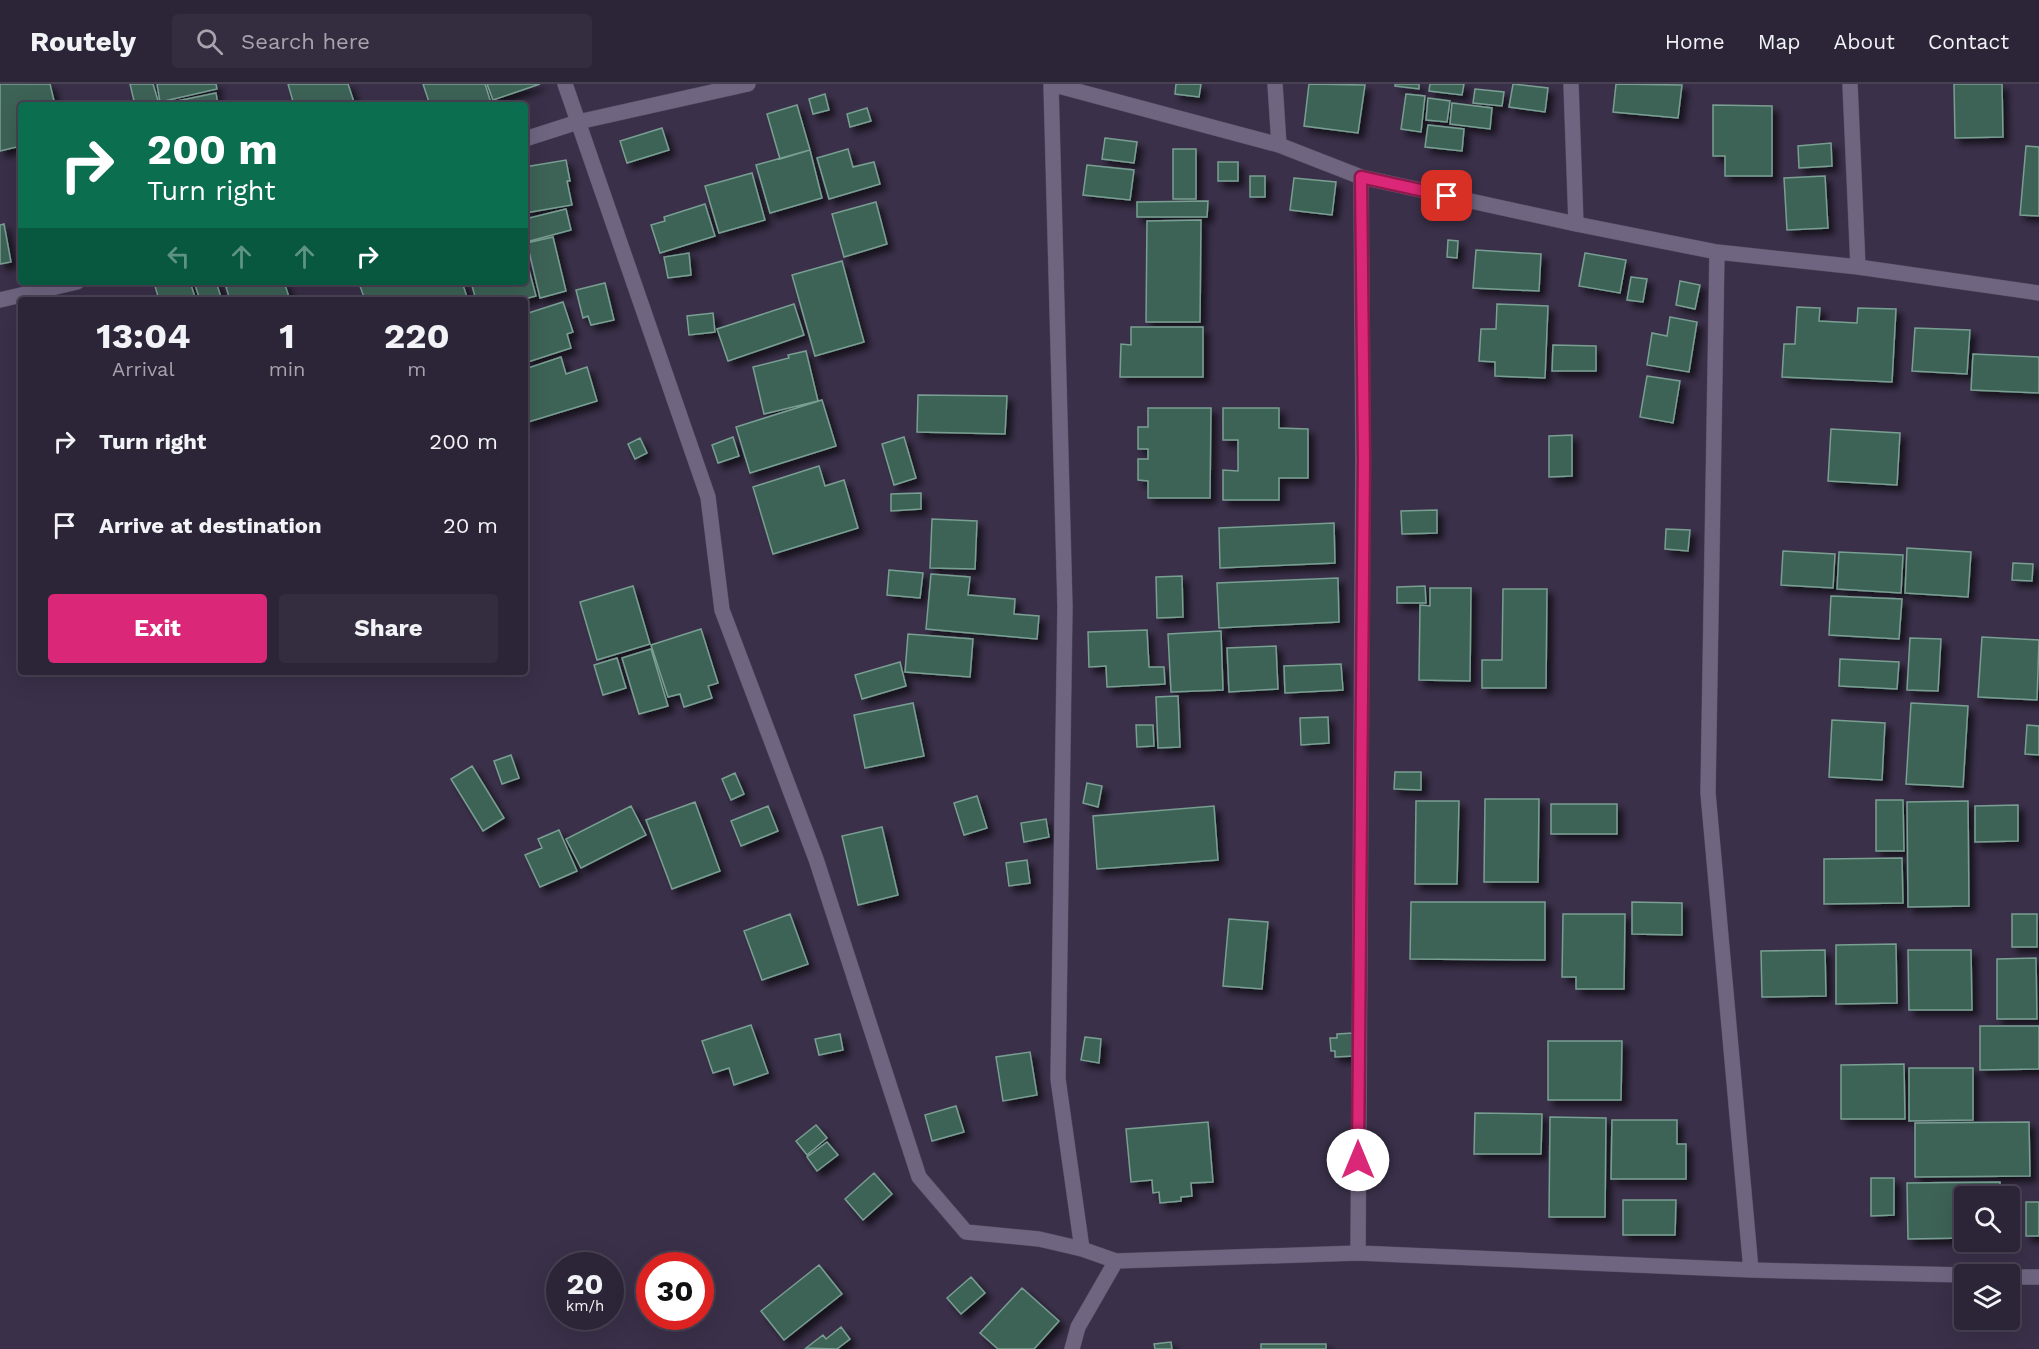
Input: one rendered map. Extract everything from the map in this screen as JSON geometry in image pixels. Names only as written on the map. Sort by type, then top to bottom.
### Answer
[{"type":"street","points":[[565,84],[708,497],[722,610],[816,859],[919,1177],[966,1232],[1039,1239],[1082,1249],[1116,1261],[1358,1253],[1751,1270],[1954,1275]]},
{"type":"street","points":[[528,138],[578,122],[748,84]]},
{"type":"street","points":[[1082,1249],[1058,1079],[1065,607],[1051,84],[1279,145],[1361,177],[1576,225],[1717,252],[1858,267],[2039,293]]},
{"type":"street","points":[[1275,84],[1279,145]]},
{"type":"street","points":[[1571,84],[1576,225]]},
{"type":"street","points":[[1850,84],[1858,267]]},
{"type":"street","points":[[1358,1253],[1364,460],[1361,177]]},
{"type":"street","points":[[1717,252],[1708,793],[1751,1270]]},
{"type":"street","points":[[0,300],[64,285]]},
{"type":"street","points":[[1072,1349],[1078,1327],[1116,1261]]},
{"type":"street","points":[[2020,1277],[2039,1277]]},
{"type":"building","points":[[0,84],[50,84],[54,102],[18,102],[18,147],[0,151]]},
{"type":"building","points":[[130,84],[153,84],[158,102],[134,102]]},
{"type":"building","points":[[157,84],[216,84],[217,89],[160,102]]},
{"type":"building","points":[[288,84],[348,84],[354,102],[293,102]]},
{"type":"building","points":[[423,84],[485,84],[491,102],[429,102]]},
{"type":"building","points":[[487,84],[540,84],[493,100]]},
{"type":"building","points":[[1176,84],[1201,84],[1199,97],[1175,94]]},
{"type":"building","points":[[1309,84],[1365,85],[1358,133],[1304,126]]},
{"type":"building","points":[[1395,84],[1419,84],[1419,89],[1395,86]]},
{"type":"building","points":[[1430,84],[1464,84],[1462,95],[1429,91]]},
{"type":"building","points":[[1513,84],[1548,88],[1545,112],[1509,107]]},
{"type":"building","points":[[1616,84],[1682,85],[1678,118],[1613,112]]},
{"type":"building","points":[[1954,84],[2002,84],[2003,137],[1955,138]]},
{"type":"building","points":[[1475,89],[1504,92],[1502,106],[1473,103]]},
{"type":"building","points":[[216,93],[218,102],[172,102]]},
{"type":"building","points":[[825,94],[829,110],[813,114],[809,99]]},
{"type":"building","points":[[1406,94],[1425,96],[1421,132],[1401,129]]},
{"type":"building","points":[[1428,98],[1450,101],[1447,122],[1426,120]]},
{"type":"building","points":[[1452,103],[1492,108],[1490,129],[1450,124]]},
{"type":"building","points":[[797,105],[810,150],[780,159],[767,114]]},
{"type":"building","points":[[1713,105],[1772,106],[1772,176],[1725,176],[1725,156],[1713,156]]},
{"type":"building","points":[[867,108],[871,121],[850,127],[847,114]]},
{"type":"building","points":[[1428,125],[1464,129],[1462,151],[1425,147]]},
{"type":"building","points":[[662,128],[669,150],[627,163],[620,141]]},
{"type":"building","points":[[1105,138],[1137,142],[1134,163],[1102,159]]},
{"type":"building","points":[[1831,143],[1832,166],[1799,168],[1798,146]]},
{"type":"building","points":[[2026,146],[2039,147],[2039,216],[2020,215]]},
{"type":"building","points":[[848,149],[853,167],[874,162],[880,184],[829,199],[817,158]]},
{"type":"building","points":[[1173,149],[1196,149],[1196,199],[1173,199]]},
{"type":"building","points":[[810,150],[822,198],[770,213],[756,165]]},
{"type":"building","points":[[566,160],[572,205],[528,212],[528,166]]},
{"type":"building","points":[[1218,162],[1238,162],[1238,181],[1218,181]]},
{"type":"building","points":[[1087,165],[1134,170],[1130,200],[1083,195]]},
{"type":"building","points":[[752,173],[765,220],[719,233],[705,186]]},
{"type":"building","points":[[1250,176],[1265,176],[1265,197],[1250,197]]},
{"type":"building","points":[[1825,176],[1828,228],[1787,230],[1784,178]]},
{"type":"building","points":[[1294,178],[1336,182],[1332,215],[1290,210]]},
{"type":"building","points":[[1208,201],[1207,217],[1137,217],[1137,202]]},
{"type":"building","points":[[876,202],[887,244],[844,257],[832,214]]},
{"type":"building","points":[[705,204],[715,236],[660,253],[651,225],[665,221],[664,217]]},
{"type":"building","points":[[566,209],[571,230],[528,241],[528,218]]},
{"type":"building","points":[[1201,220],[1200,322],[1146,322],[1147,221]]},
{"type":"building","points":[[4,224],[11,262],[0,264],[0,225]]},
{"type":"building","points":[[553,237],[566,291],[540,298],[528,243]]},
{"type":"building","points":[[1448,240],[1458,241],[1457,258],[1447,257]]},
{"type":"building","points":[[1476,250],[1541,254],[1539,291],[1473,288]]},
{"type":"building","points":[[689,253],[691,275],[668,278],[664,257]]},
{"type":"building","points":[[1585,253],[1626,260],[1620,293],[1579,286]]},
{"type":"building","points":[[842,261],[864,342],[815,356],[792,275]]},
{"type":"building","points":[[528,266],[536,296],[528,298],[475,297],[472,285],[528,285]]},
{"type":"building","points":[[1631,277],[1647,279],[1643,302],[1627,300]]},
{"type":"building","points":[[1680,281],[1700,285],[1695,309],[1676,305]]},
{"type":"building","points":[[605,283],[614,320],[591,325],[588,316],[583,318],[576,290]]},
{"type":"building","points":[[191,285],[195,297],[158,297],[155,286]]},
{"type":"building","points":[[195,285],[217,285],[221,297],[199,297]]},
{"type":"building","points":[[232,285],[285,285],[289,297],[229,297],[226,287]]},
{"type":"building","points":[[463,285],[467,297],[364,297],[360,286]]},
{"type":"building","points":[[563,302],[573,332],[567,334],[571,348],[528,362],[528,313]]},
{"type":"building","points":[[794,304],[804,335],[728,361],[717,329]]},
{"type":"building","points":[[1497,304],[1548,306],[1545,378],[1495,376],[1495,362],[1479,361],[1481,329],[1496,329]]},
{"type":"building","points":[[1797,307],[1820,308],[1819,321],[1857,323],[1858,308],[1896,309],[1892,382],[1782,377],[1784,344],[1795,344]]},
{"type":"building","points":[[713,313],[715,332],[689,335],[687,316]]},
{"type":"building","points":[[1670,317],[1697,322],[1689,372],[1647,365],[1652,333],[1667,336]]},
{"type":"building","points":[[1131,327],[1203,327],[1203,377],[1120,377],[1121,344],[1131,345]]},
{"type":"building","points":[[1915,328],[1970,330],[1967,374],[1912,371]]},
{"type":"building","points":[[1553,345],[1596,346],[1596,371],[1552,371]]},
{"type":"building","points":[[806,351],[818,401],[764,414],[753,367]]},
{"type":"building","points":[[1973,354],[2039,357],[2039,393],[1971,390]]},
{"type":"building","points":[[561,357],[566,374],[587,367],[597,401],[528,422],[528,368]]},
{"type":"building","points":[[1647,376],[1680,381],[1673,423],[1640,417]]},
{"type":"building","points":[[918,395],[1007,396],[1005,434],[917,432]]},
{"type":"building","points":[[822,400],[836,446],[750,473],[736,427]]},
{"type":"building","points":[[1148,408],[1211,408],[1210,498],[1148,498],[1148,481],[1138,480],[1138,459],[1148,459],[1148,449],[1138,449],[1138,427],[1148,427]]},
{"type":"building","points":[[1223,408],[1279,408],[1279,428],[1308,429],[1308,478],[1279,478],[1279,500],[1223,500],[1223,470],[1238,471],[1238,440],[1223,440]]},
{"type":"building","points":[[1831,429],[1900,433],[1897,485],[1828,481]]},
{"type":"building","points":[[1572,435],[1572,476],[1549,477],[1549,436]]},
{"type":"building","points":[[733,437],[739,456],[718,463],[712,445]]},
{"type":"building","points":[[904,437],[916,478],[894,485],[882,444]]},
{"type":"building","points":[[640,438],[647,453],[635,459],[628,444]]},
{"type":"building","points":[[819,466],[825,486],[844,480],[858,528],[773,554],[753,487]]},
{"type":"building","points":[[921,493],[921,509],[891,511],[891,494]]},
{"type":"building","points":[[1437,510],[1437,533],[1402,534],[1401,511]]},
{"type":"building","points":[[932,519],[977,521],[975,569],[930,568]]},
{"type":"building","points":[[1334,523],[1335,563],[1220,568],[1219,528]]},
{"type":"building","points":[[1666,529],[1690,530],[1688,551],[1665,549]]},
{"type":"building","points":[[1907,548],[1971,552],[1968,597],[1905,593]]},
{"type":"building","points":[[1783,551],[1835,554],[1833,588],[1781,585]]},
{"type":"building","points":[[1839,552],[1903,555],[1901,593],[1837,589]]},
{"type":"building","points":[[2013,563],[2033,564],[2032,581],[2012,580]]},
{"type":"building","points":[[889,570],[923,573],[920,598],[887,595]]},
{"type":"building","points":[[931,574],[970,577],[968,595],[1015,599],[1014,614],[1039,616],[1037,639],[926,629]]},
{"type":"building","points":[[1182,576],[1183,617],[1157,618],[1156,577]]},
{"type":"building","points":[[1338,578],[1339,622],[1219,628],[1217,583]]},
{"type":"building","points":[[633,586],[650,644],[597,660],[580,602]]},
{"type":"building","points":[[1425,586],[1426,603],[1397,603],[1397,587]]},
{"type":"building","points":[[1430,588],[1471,588],[1470,681],[1419,680],[1420,605],[1430,606]]},
{"type":"building","points":[[1503,589],[1547,589],[1546,688],[1482,688],[1482,660],[1502,660]]},
{"type":"building","points":[[1831,596],[1902,599],[1899,639],[1829,635]]},
{"type":"building","points":[[701,629],[718,683],[708,686],[712,698],[684,707],[680,694],[668,697],[651,645]]},
{"type":"building","points":[[1147,630],[1149,667],[1164,667],[1165,684],[1107,687],[1106,666],[1089,667],[1088,632]]},
{"type":"building","points":[[1221,631],[1223,690],[1171,692],[1168,634]]},
{"type":"building","points":[[908,634],[973,639],[970,677],[905,672]]},
{"type":"building","points":[[1982,637],[2039,640],[2037,700],[1978,697]]},
{"type":"building","points":[[1910,638],[1941,639],[1938,691],[1907,690]]},
{"type":"building","points":[[1276,646],[1278,689],[1229,692],[1227,648]]},
{"type":"building","points":[[651,649],[668,706],[639,714],[622,658]]},
{"type":"building","points":[[617,658],[626,688],[603,695],[594,665]]},
{"type":"building","points":[[1840,659],[1899,662],[1897,689],[1839,686]]},
{"type":"building","points":[[900,662],[906,686],[862,699],[855,675]]},
{"type":"building","points":[[1341,664],[1343,690],[1285,693],[1284,666]]},
{"type":"building","points":[[1178,696],[1180,747],[1158,748],[1156,697]]},
{"type":"building","points":[[913,703],[924,756],[865,768],[854,715]]},
{"type":"building","points":[[1911,703],[1968,706],[1963,787],[1906,784]]},
{"type":"building","points":[[1328,717],[1329,743],[1301,745],[1300,718]]},
{"type":"building","points":[[1832,720],[1885,723],[1882,780],[1829,777]]},
{"type":"building","points":[[1136,725],[1153,725],[1154,746],[1137,747]]},
{"type":"building","points":[[2027,725],[2039,726],[2039,755],[2025,754]]},
{"type":"building","points":[[511,755],[519,778],[502,784],[494,761]]},
{"type":"building","points":[[472,766],[504,818],[483,831],[451,779]]},
{"type":"building","points":[[1395,772],[1421,772],[1421,790],[1394,789]]},
{"type":"building","points":[[735,773],[744,794],[731,800],[722,779]]},
{"type":"building","points":[[1087,783],[1102,786],[1098,807],[1083,803]]},
{"type":"building","points":[[977,796],[987,828],[964,835],[954,803]]},
{"type":"building","points":[[1485,799],[1539,799],[1538,882],[1484,882]]},
{"type":"building","points":[[1876,800],[1903,800],[1904,851],[1876,851]]},
{"type":"building","points":[[1416,801],[1459,801],[1457,884],[1415,884]]},
{"type":"building","points":[[1968,801],[1969,906],[1908,907],[1907,802]]},
{"type":"building","points":[[695,802],[720,871],[672,889],[646,820]]},
{"type":"building","points":[[1551,804],[1617,804],[1617,834],[1551,834]]},
{"type":"building","points":[[2018,805],[2018,841],[1975,842],[1975,806]]},
{"type":"building","points":[[631,806],[646,835],[581,868],[566,839]]},
{"type":"building","points":[[768,806],[778,831],[741,846],[731,821]]},
{"type":"building","points":[[1214,806],[1218,860],[1097,869],[1093,816]]},
{"type":"building","points":[[1046,819],[1049,837],[1024,842],[1021,823]]},
{"type":"building","points":[[882,827],[898,895],[858,905],[842,836]]},
{"type":"building","points":[[559,830],[577,871],[540,887],[525,855],[542,848],[538,839]]},
{"type":"building","points":[[1902,858],[1903,903],[1824,904],[1824,859]]},
{"type":"building","points":[[1027,860],[1030,883],[1009,886],[1006,863]]},
{"type":"building","points":[[1411,902],[1545,902],[1545,960],[1410,959]]},
{"type":"building","points":[[1632,902],[1682,903],[1682,935],[1632,934]]},
{"type":"building","points":[[790,914],[808,964],[762,980],[744,931]]},
{"type":"building","points":[[1563,914],[1625,914],[1624,989],[1576,989],[1576,977],[1562,977]]},
{"type":"building","points":[[2012,914],[2037,914],[2037,947],[2012,947]]},
{"type":"building","points":[[1229,919],[1268,922],[1262,989],[1223,986]]},
{"type":"building","points":[[1896,944],[1897,1003],[1836,1004],[1836,945]]},
{"type":"building","points":[[1825,950],[1826,996],[1762,997],[1761,951]]},
{"type":"building","points":[[1908,950],[1971,950],[1972,1010],[1909,1010]]},
{"type":"building","points":[[2036,958],[2037,1019],[1997,1019],[1997,959]]},
{"type":"building","points":[[751,1025],[768,1073],[734,1085],[729,1068],[713,1073],[702,1041]]},
{"type":"building","points":[[1980,1026],[2039,1026],[2039,1069],[1980,1070]]},
{"type":"building","points":[[1353,1033],[1354,1056],[1335,1057],[1335,1051],[1331,1051],[1330,1038],[1337,1038],[1337,1034]]},
{"type":"building","points":[[840,1034],[843,1050],[819,1055],[815,1039]]},
{"type":"building","points":[[1085,1037],[1101,1039],[1099,1063],[1081,1060]]},
{"type":"building","points":[[1548,1041],[1622,1041],[1621,1100],[1548,1100]]},
{"type":"building","points":[[1030,1052],[1037,1095],[1003,1101],[996,1057]]},
{"type":"building","points":[[1904,1064],[1905,1119],[1841,1119],[1841,1065]]},
{"type":"building","points":[[1909,1068],[1973,1068],[1973,1120],[1909,1121]]},
{"type":"building","points":[[956,1106],[964,1132],[932,1141],[925,1115]]},
{"type":"building","points":[[1475,1113],[1542,1114],[1541,1154],[1474,1154]]},
{"type":"building","points":[[1550,1117],[1606,1118],[1605,1217],[1549,1217]]},
{"type":"building","points":[[1612,1120],[1677,1120],[1677,1144],[1686,1144],[1686,1179],[1611,1179]]},
{"type":"building","points":[[1208,1122],[1213,1182],[1191,1183],[1192,1196],[1181,1197],[1181,1201],[1160,1203],[1159,1192],[1153,1193],[1152,1180],[1131,1182],[1126,1129]]},
{"type":"building","points":[[2029,1122],[2030,1176],[1915,1177],[1915,1123]]},
{"type":"building","points":[[816,1125],[827,1138],[807,1155],[796,1141]]},
{"type":"building","points":[[827,1142],[838,1155],[817,1171],[807,1157]]},
{"type":"building","points":[[874,1173],[892,1194],[863,1220],[845,1199]]},
{"type":"building","points":[[1871,1178],[1894,1178],[1894,1215],[1871,1216]]},
{"type":"building","points":[[2000,1182],[2000,1186],[1954,1186],[1954,1238],[1908,1239],[1907,1183]]},
{"type":"building","points":[[1623,1200],[1676,1200],[1675,1235],[1623,1235]]},
{"type":"building","points":[[2026,1202],[2039,1202],[2039,1236],[2026,1236]]},
{"type":"building","points":[[819,1265],[842,1294],[784,1340],[761,1311]]},
{"type":"building","points":[[971,1277],[985,1293],[961,1314],[947,1298]]},
{"type":"building","points":[[1022,1288],[1059,1321],[1034,1349],[998,1349],[980,1333]]},
{"type":"building","points":[[841,1327],[850,1339],[837,1349],[806,1348],[823,1335],[826,1339]]},
{"type":"building","points":[[1171,1342],[1172,1349],[1155,1349],[1154,1344]]},
{"type":"building","points":[[1261,1344],[1326,1344],[1326,1349],[1261,1349]]},
{"type":"route","points":[[1358,1160],[1364,460],[1361,177],[1447,196]]}]
